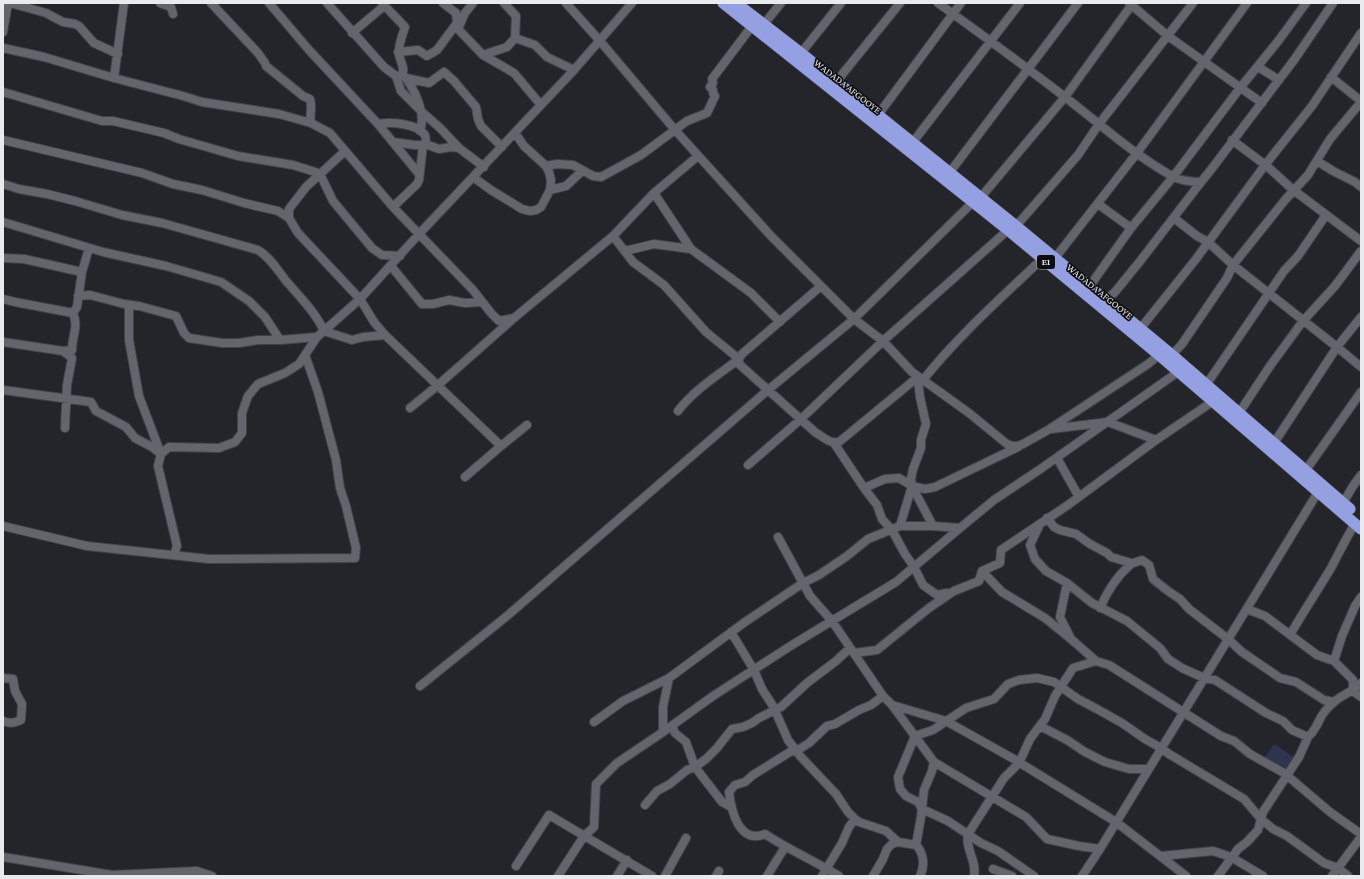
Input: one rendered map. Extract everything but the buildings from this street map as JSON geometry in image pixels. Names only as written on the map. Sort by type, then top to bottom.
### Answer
[{"type":"highway","name":"WADADA AFGOOYE","points":[[724,3],[1012,228],[1055,258],[1172,355],[1306,470],[1343,503],[1359,524]]},
{"type":"highway","name":"WADADA AFGOOYE","points":[[736,3],[950,172],[977,200]]},
{"type":"highway","name":"WADADA AFGOOYE","points":[[1012,228],[1042,259],[1159,355],[1318,492],[1359,524]]},
{"type":"street","points":[[3,32],[9,3],[46,13],[63,22],[75,24],[79,26],[94,44],[118,54]]},
{"type":"street","points":[[114,78],[124,3]]},
{"type":"street","points":[[160,3],[171,7],[174,14]]},
{"type":"street","points":[[211,3],[258,53],[265,62],[266,66],[303,96],[310,99],[312,104],[310,113],[311,123]]},
{"type":"street","points":[[269,3],[309,50],[378,124],[419,174]]},
{"type":"street","points":[[327,3],[352,33],[384,67],[401,76],[429,83],[444,72],[454,81],[476,107],[481,126],[502,146]]},
{"type":"street","points":[[443,3],[456,13],[457,26],[483,55],[514,72],[541,105]]},
{"type":"street","points":[[398,52],[418,50],[427,56],[437,50],[457,26],[473,3]]},
{"type":"street","points":[[483,55],[507,47],[515,38],[516,16],[504,3]]},
{"type":"street","points":[[566,3],[698,156],[771,236],[854,319],[883,341],[921,380],[969,413],[1007,444],[1018,446]]},
{"type":"street","points":[[160,454],[169,447],[219,448],[235,442],[242,433],[242,413],[248,396],[258,384],[284,373],[298,364],[317,337],[360,299],[574,70],[632,3]]},
{"type":"street","points":[[764,24],[781,3]]},
{"type":"street","points":[[801,53],[841,3]]},
{"type":"street","points":[[836,82],[900,3]]},
{"type":"street","points":[[938,3],[1028,69],[1137,153],[1173,177],[1188,182],[1201,182]]},
{"type":"street","points":[[878,116],[962,3]]},
{"type":"street","points":[[912,142],[1020,3]]},
{"type":"street","points":[[950,172],[1078,3]]},
{"type":"street","points":[[748,465],[802,419],[883,341],[1012,228],[1078,155],[1099,124],[1194,3]]},
{"type":"street","points":[[1055,258],[1137,153],[1247,3]]},
{"type":"street","points":[[1089,287],[1131,228],[1173,177],[1306,3]]},
{"type":"street","points":[[1106,300],[1115,292],[1133,270],[1262,103],[1333,3]]},
{"type":"street","points":[[352,33],[383,4],[405,27],[398,52],[404,72],[401,76],[401,91],[459,148],[484,167]]},
{"type":"street","points":[[420,686],[507,616],[768,390],[854,319],[977,200],[1065,97],[1131,4],[1168,36],[1262,103]]},
{"type":"street","points":[[546,166],[557,164],[573,165],[593,176],[601,177],[641,154],[687,121],[707,113],[715,96],[710,87],[713,83],[712,79],[752,26]]},
{"type":"street","points":[[1140,329],[1196,259],[1265,165],[1312,106],[1361,33]]},
{"type":"street","points":[[515,38],[535,45],[547,57],[574,70]]},
{"type":"street","points":[[3,48],[44,57],[202,102],[279,114],[311,123],[330,133],[393,207],[473,290],[499,321],[514,318]]},
{"type":"street","points":[[1258,67],[1279,80]]},
{"type":"street","points":[[1172,355],[1182,344],[1233,265],[1285,200],[1295,191],[1317,161],[1330,139],[1361,102],[1331,77]]},
{"type":"street","points":[[3,92],[102,121],[113,120],[164,132],[179,139],[238,156],[293,165],[320,174],[332,201],[372,248],[382,255],[400,256]]},
{"type":"street","points":[[420,132],[423,124],[422,112]]},
{"type":"street","points":[[378,124],[394,122],[404,124],[420,132],[426,137],[419,180],[417,184],[393,207]]},
{"type":"street","points":[[473,177],[522,209],[530,211],[541,207],[550,190],[551,180],[549,172],[546,166],[524,146],[515,133]]},
{"type":"street","points":[[3,140],[142,173],[173,184],[202,190],[244,203],[278,211],[289,218],[298,233],[360,299],[374,322],[385,335],[501,446]]},
{"type":"street","points":[[1232,140],[1265,165],[1295,191],[1361,241]]},
{"type":"street","points":[[393,142],[424,145],[439,149],[451,147],[459,148]]},
{"type":"street","points":[[289,218],[289,209],[306,187],[346,151]]},
{"type":"street","points":[[410,408],[514,318],[613,236],[654,193],[698,156]]},
{"type":"street","points":[[1317,161],[1332,171],[1355,182],[1361,187]]},
{"type":"street","points":[[550,190],[566,186],[582,171]]},
{"type":"street","points":[[3,184],[75,201],[122,215],[162,223],[258,250],[264,253],[298,294],[320,323],[324,331],[352,340],[363,337],[385,335]]},
{"type":"street","points":[[654,193],[691,249],[751,293],[780,322]]},
{"type":"street","points":[[1098,204],[1131,228]]},
{"type":"street","points":[[1206,385],[1284,271],[1298,256],[1326,215]]},
{"type":"street","points":[[1174,218],[1197,236],[1208,242],[1233,265],[1361,367]]},
{"type":"street","points":[[3,222],[89,248],[166,266],[221,282],[249,301],[265,317],[280,340]]},
{"type":"street","points":[[613,236],[633,262],[664,284],[706,332],[739,359],[739,364],[815,432],[826,440],[834,443],[877,505],[882,519],[896,528],[905,554],[924,585],[938,595],[954,592]]},
{"type":"street","points":[[624,251],[654,244],[691,249]]},
{"type":"street","points":[[73,313],[77,307],[82,272],[89,248]]},
{"type":"street","points":[[1239,413],[1270,366],[1303,321],[1335,286],[1361,250]]},
{"type":"street","points":[[3,258],[24,260],[82,272]]},
{"type":"street","points":[[933,526],[912,486],[911,479],[921,448],[921,440],[926,424],[920,396],[921,380],[977,321],[1042,259]]},
{"type":"street","points":[[391,266],[422,304],[433,304],[450,300],[465,303],[482,302]]},
{"type":"street","points":[[678,411],[683,404],[739,359],[742,354],[821,286]]},
{"type":"street","points":[[78,296],[90,295],[176,316],[184,334],[189,338],[222,343],[239,343],[258,340],[317,337]]},
{"type":"street","points":[[3,299],[73,313]]},
{"type":"street","points":[[129,305],[129,340],[139,396],[160,454],[158,466],[177,546],[174,555]]},
{"type":"street","points":[[3,342],[63,351],[72,350],[72,342],[76,330],[76,323],[73,313]]},
{"type":"street","points":[[1274,443],[1337,347],[1361,317]]},
{"type":"street","points":[[63,351],[72,358],[67,385],[65,428]]},
{"type":"street","points":[[864,488],[885,479],[899,478],[912,486],[925,489],[935,487],[1048,430],[1148,364],[1159,355]]},
{"type":"street","points":[[3,526],[86,546],[209,559],[355,558],[356,548],[340,488],[336,460],[318,392],[305,356]]},
{"type":"street","points":[[558,876],[584,836],[594,827],[596,784],[617,763],[714,696],[792,645],[896,582],[994,500],[1057,458],[1178,372]]},
{"type":"street","points":[[834,443],[839,442],[913,381],[921,380]]},
{"type":"street","points":[[3,390],[91,402],[96,411],[126,427],[135,438],[152,447],[160,454]]},
{"type":"street","points":[[1306,470],[1361,392]]},
{"type":"street","points":[[645,805],[657,791],[670,784],[687,770],[695,767],[706,759],[732,729],[747,725],[776,710],[807,683],[852,651],[877,650],[929,608],[954,592],[980,580],[982,572],[1000,563],[1001,550],[1079,497],[1156,440],[1212,402]]},
{"type":"street","points":[[1048,430],[1108,422],[1156,440]]},
{"type":"street","points":[[465,477],[527,425]]},
{"type":"street","points":[[1057,458],[1079,497]]},
{"type":"street","points":[[1343,503],[1361,475]]},
{"type":"street","points":[[896,528],[912,486]]},
{"type":"street","points":[[1082,876],[1318,492]]},
{"type":"street","points":[[1044,521],[1060,530],[1076,534],[1111,557],[1131,564]]},
{"type":"street","points":[[1044,521],[1030,545],[1035,559],[1046,571],[1068,583],[1100,608],[1127,621],[1160,648],[1168,659],[1182,668],[1204,678],[1215,680],[1266,713],[1283,721],[1292,730],[1308,736]]},
{"type":"street","points":[[1290,635],[1331,568],[1345,539],[1359,524]]},
{"type":"street","points":[[594,722],[623,701],[669,678],[731,632],[803,583],[825,571],[868,539],[896,528],[933,526],[960,528]]},
{"type":"street","points":[[778,536],[810,596],[832,621],[883,696],[892,705],[934,762],[1026,817],[1047,839],[1100,849]]},
{"type":"street","points":[[1100,608],[1106,595],[1116,580],[1131,564],[1142,560],[1149,565],[1153,579],[1180,599],[1189,610],[1228,639],[1242,652],[1280,678],[1296,682],[1324,700],[1334,702]]},
{"type":"street","points":[[982,572],[1002,592],[1045,618],[1072,639],[1096,661],[1109,665],[1221,736],[1234,741],[1250,754],[1287,775],[1330,812],[1361,834]]},
{"type":"street","points":[[1068,583],[1060,617],[1072,639]]},
{"type":"street","points":[[1334,661],[1342,636],[1361,597]]},
{"type":"street","points":[[1247,609],[1265,616],[1316,655],[1334,661],[1353,680],[1353,691]]},
{"type":"street","points":[[731,632],[754,670],[762,689],[776,710],[788,740],[825,784],[836,794],[848,812],[855,819],[859,822],[886,831],[898,842]]},
{"type":"street","points":[[974,876],[976,868],[966,843],[968,834],[1004,778],[1019,763],[1030,739],[1045,719],[1055,696],[1073,668],[1096,661]]},
{"type":"street","points":[[3,678],[13,679],[15,691],[22,704],[21,720],[14,723],[7,723],[3,721]]},
{"type":"street","points":[[663,732],[663,707],[669,678]]},
{"type":"street","points":[[1034,876],[998,851],[981,843],[948,821],[922,809],[918,802],[906,796],[900,789],[898,777],[915,736],[933,730],[966,708],[994,699],[1008,684],[1019,680],[1037,678],[1054,682],[1061,686],[1078,699],[1097,708],[1169,754],[1244,799],[1261,819],[1273,828],[1287,836],[1324,863],[1338,868],[1348,876]]},
{"type":"street","points":[[1218,876],[1241,845],[1247,842],[1258,830],[1262,812],[1299,757],[1308,736],[1315,730],[1318,721],[1334,702],[1353,691],[1361,683]]},
{"type":"street","points":[[1353,691],[1361,697]]},
{"type":"street","points":[[839,876],[827,868],[785,847],[766,834],[761,836],[750,835],[742,831],[737,823],[731,807],[729,792],[736,785],[745,782],[753,775],[790,752],[809,743],[828,726],[835,724],[871,705],[883,696]]},
{"type":"street","points":[[892,705],[946,721],[1019,763],[1116,822],[1186,876]]},
{"type":"street","points":[[672,726],[676,734],[686,742],[695,767],[722,802],[731,807]]},
{"type":"street","points":[[1040,726],[1105,762],[1129,769],[1148,769]]},
{"type":"street","points":[[916,845],[924,790],[934,762]]},
{"type":"street","points":[[516,866],[549,815],[652,876]]},
{"type":"street","points":[[822,876],[855,819]]},
{"type":"street","points":[[1332,876],[1361,837]]},
{"type":"street","points":[[665,876],[686,838]]},
{"type":"street","points":[[873,876],[888,849],[892,844],[898,842],[916,845],[921,850],[924,869],[920,876]]},
{"type":"street","points":[[767,876],[785,847]]},
{"type":"street","points":[[1161,856],[1212,851],[1231,857],[1263,876]]},
{"type":"street","points":[[3,857],[106,875],[197,871],[212,876]]},
{"type":"street","points":[[617,876],[627,860]]},
{"type":"street","points":[[993,869],[1012,876]]},
{"type":"shaded area","points":[[1274,744],[1294,757],[1286,770],[1265,757]]}]
